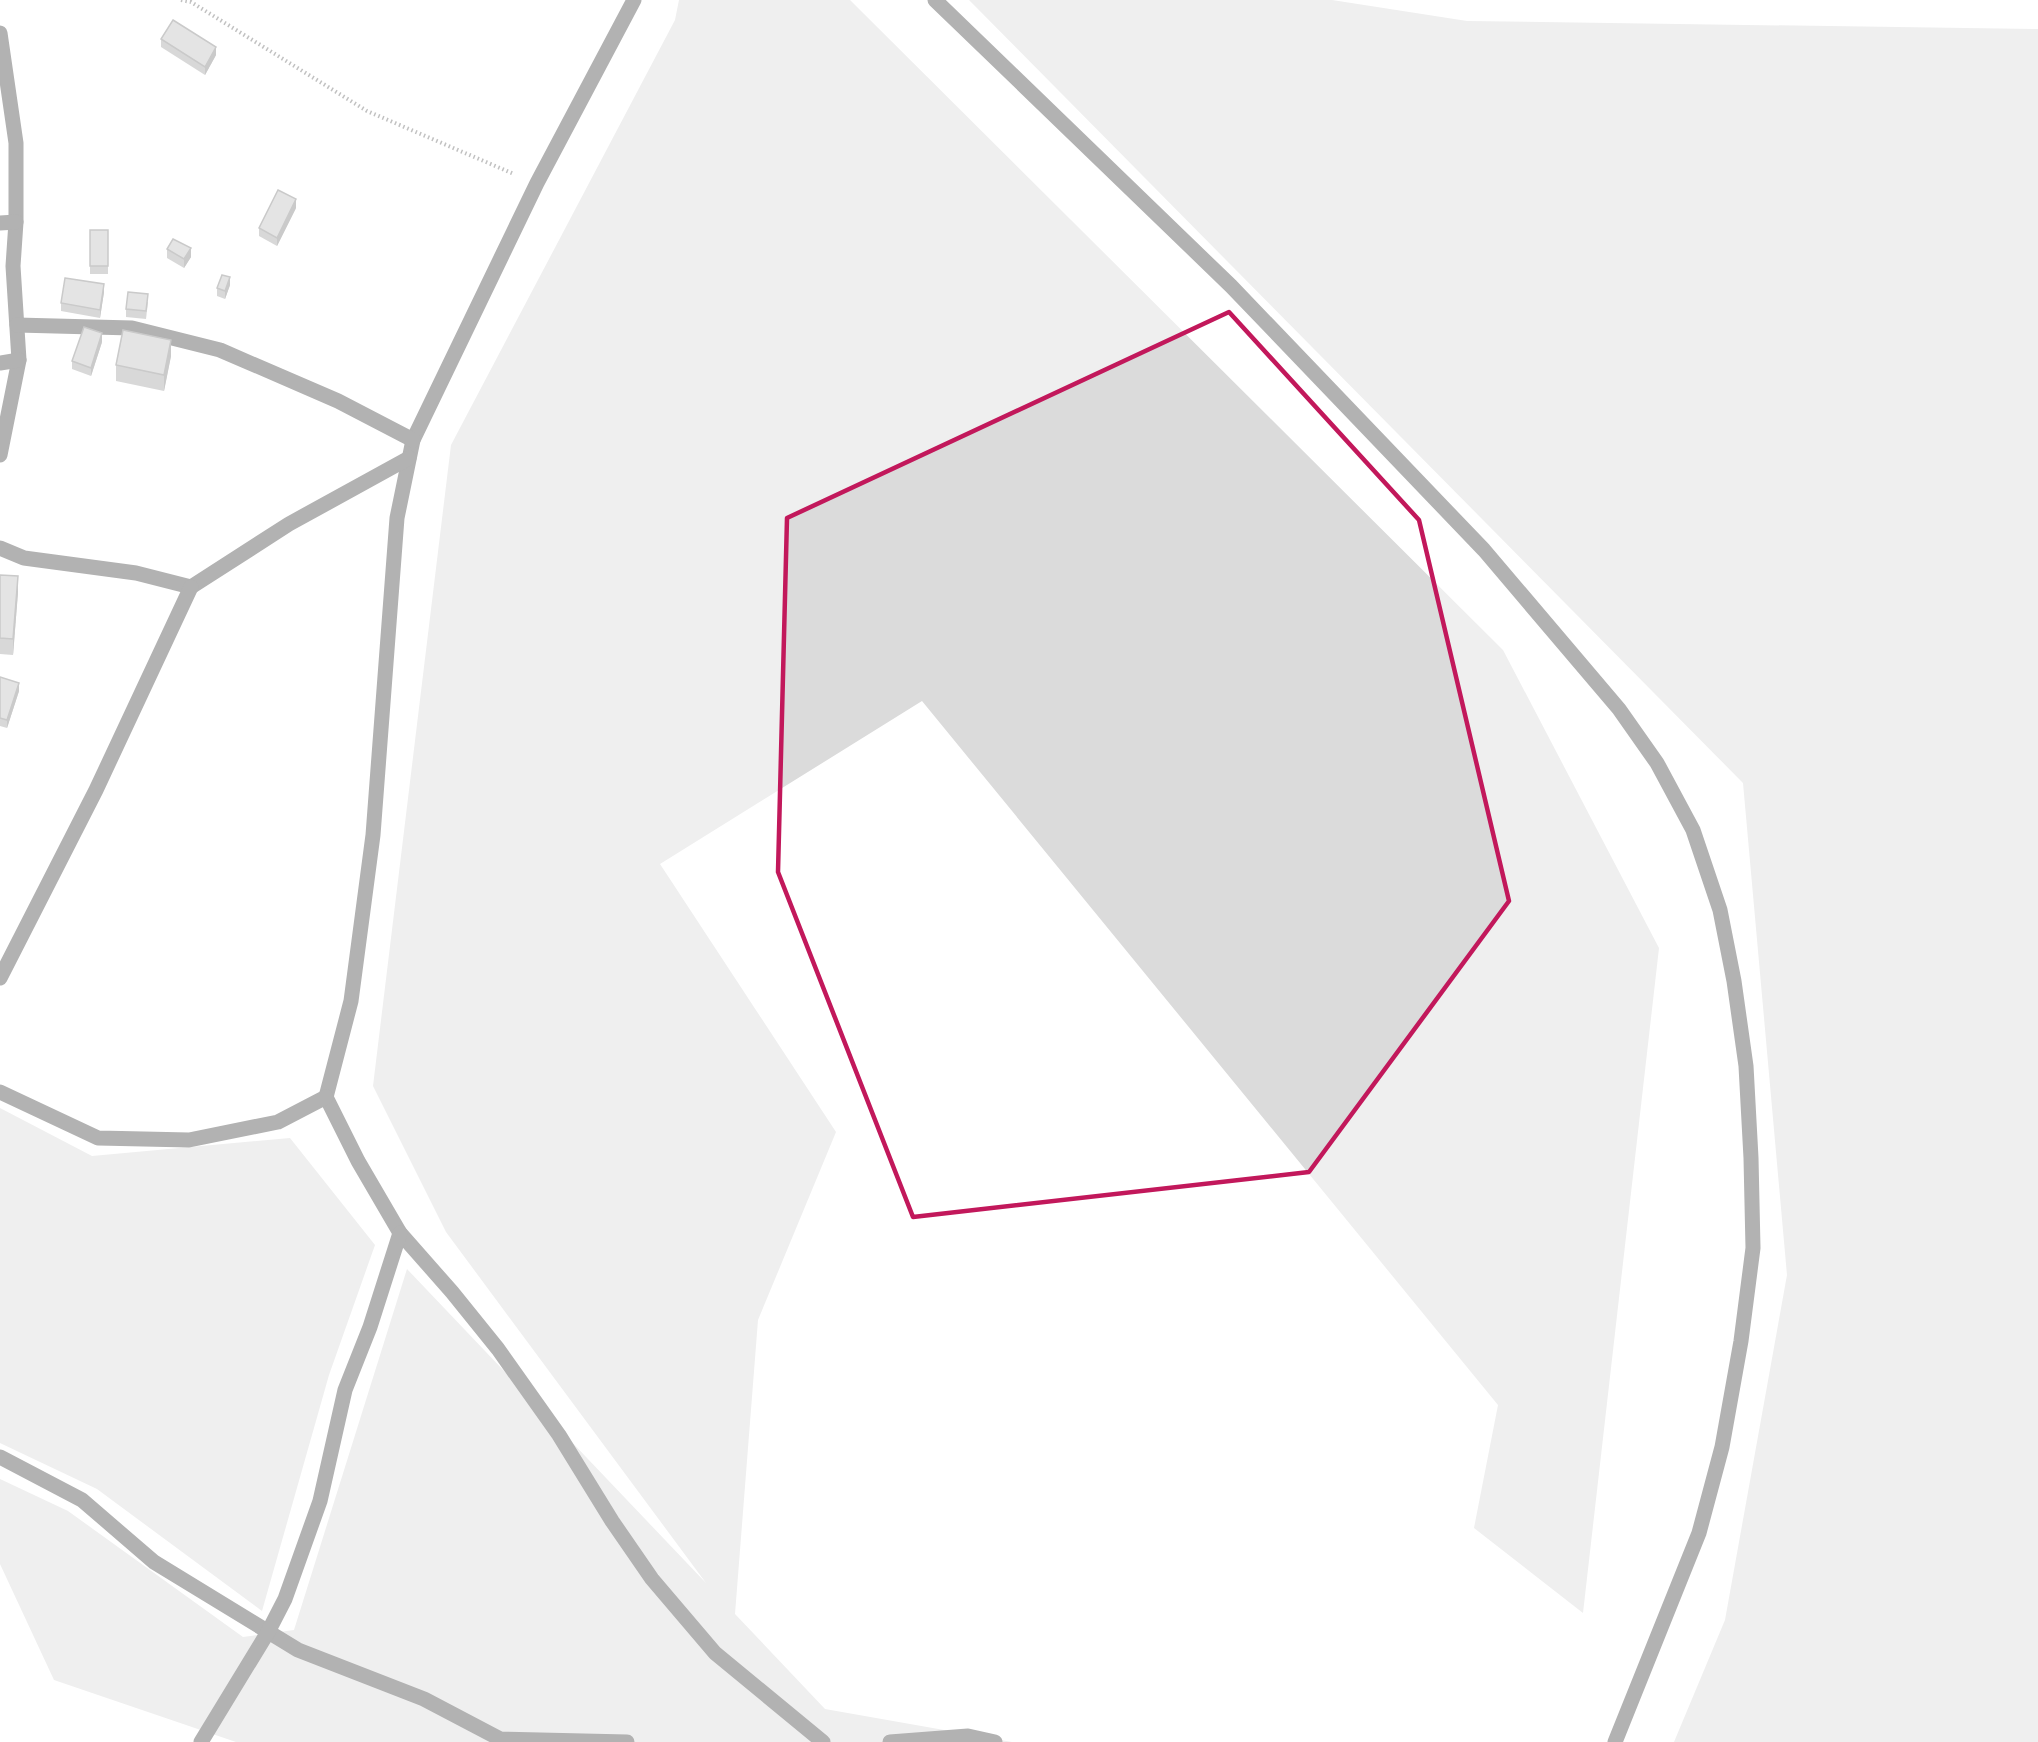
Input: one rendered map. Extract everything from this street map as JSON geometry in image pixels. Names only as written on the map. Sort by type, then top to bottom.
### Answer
[{"type":"street","points":[[634,0],[537,183],[413,440],[397,518],[373,835],[367,882],[351,1001],[326,1097],[358,1161],[400,1233],[498,1348],[559,1435],[612,1521],[652,1579],[715,1653],[823,1742]]},
{"type":"street","points":[[935,0],[1231,286],[1484,550],[1619,709],[1656,763],[1693,830],[1720,910],[1734,981],[1746,1066],[1753,1248],[1741,1341],[1722,1447],[1699,1533],[1615,1742]]},
{"type":"street","points":[[0,33],[16,142],[16,222],[13,266],[19,360],[0,455]]},
{"type":"street","points":[[0,223],[16,222]]},
{"type":"street","points":[[17,325],[132,328],[220,350],[338,401],[413,440]]},
{"type":"street","points":[[0,363],[19,360]]},
{"type":"street","points":[[0,978],[96,790],[191,587],[289,524],[409,458]]},
{"type":"street","points":[[0,548],[24,558],[136,573],[191,587]]},
{"type":"street","points":[[0,1092],[98,1138],[189,1140],[278,1122],[326,1097]]},
{"type":"street","points":[[201,1742],[268,1632],[285,1599],[320,1500],[345,1390],[370,1327],[400,1233]]},
{"type":"street","points":[[0,1457],[82,1500],[154,1562],[298,1650],[424,1699],[496,1740],[627,1742]]},
{"type":"street","points":[[890,1742],[968,1736],[995,1742]]},
{"type":"path","points":[[181,0],[191,2],[367,111],[537,183]]},
{"type":"highlighted area","points":[[1229,312],[1419,520],[1509,901],[1309,1172],[913,1217],[778,872],[787,518]]},
{"type":"shaded area","points":[[679,0],[850,0],[1503,650],[1659,948],[1583,1613],[1474,1528],[1498,1405],[922,701],[660,864],[836,1132],[758,1320],[735,1614],[825,1709],[1012,1742],[236,1742],[54,1680],[0,1564],[0,1479],[68,1511],[243,1637],[294,1630],[407,1269],[706,1583],[446,1232],[373,1086],[451,445],[675,20]]},
{"type":"shaded area","points":[[969,0],[1332,0],[1467,21],[2038,29],[2038,1742],[1674,1742],[1725,1620],[1787,1275],[1743,783]]},
{"type":"shaded area","points":[[0,1108],[92,1156],[290,1138],[375,1245],[329,1375],[262,1611],[97,1489],[0,1443]]},
{"type":"building","points":[[173,20],[216,47],[205,67],[161,39]]},
{"type":"building","points":[[278,190],[296,199],[277,238],[259,228]]},
{"type":"building","points":[[90,230],[108,230],[108,266],[90,266]]},
{"type":"building","points":[[173,239],[191,248],[184,259],[167,249]]},
{"type":"building","points":[[222,275],[230,277],[225,291],[217,288]]},
{"type":"building","points":[[65,278],[104,284],[100,310],[61,303]]},
{"type":"building","points":[[128,292],[148,294],[146,311],[126,309]]},
{"type":"building","points":[[84,327],[102,333],[91,368],[72,361]]},
{"type":"building","points":[[123,330],[171,340],[164,375],[116,365]]},
{"type":"building","points":[[0,575],[18,576],[13,639],[0,638]]},
{"type":"building","points":[[0,677],[19,683],[7,720],[0,718]]}]
